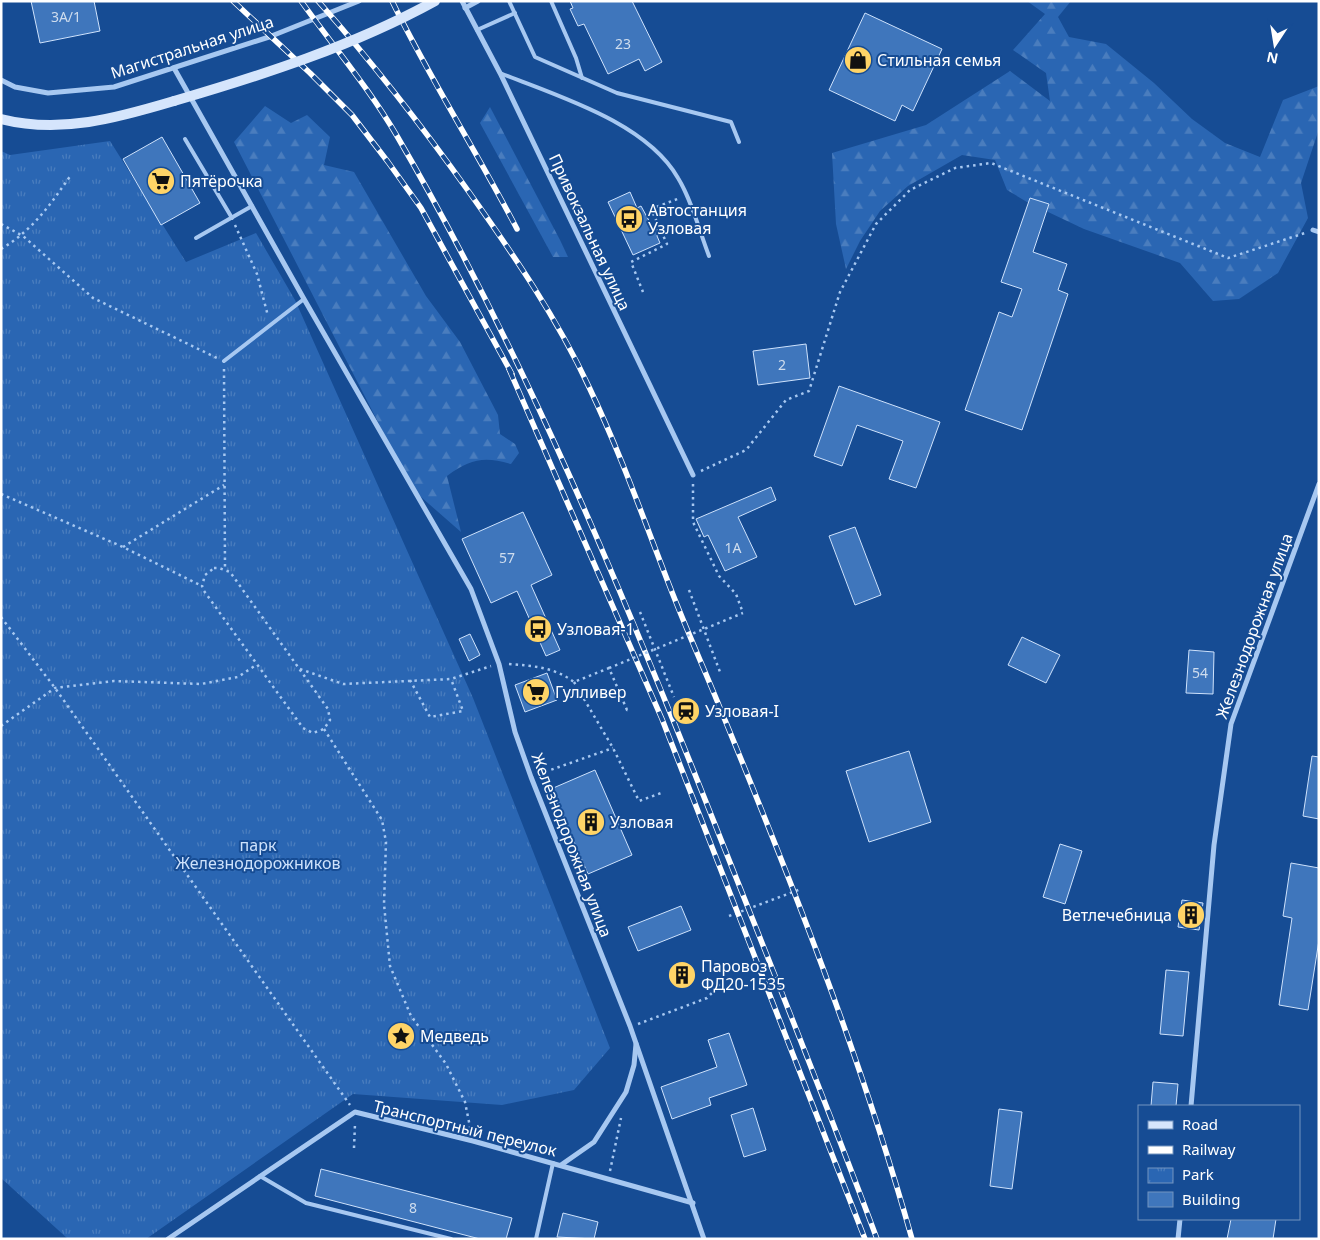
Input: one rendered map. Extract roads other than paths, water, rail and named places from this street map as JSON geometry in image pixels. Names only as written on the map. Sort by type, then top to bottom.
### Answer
[{"type":"main road","points":[[1,119],[39,126],[90,123],[174,101],[225,86],[320,53],[369,33],[435,1]]},
{"type":"street","name":"Магистральная улица","points":[[1,80],[15,86],[48,93],[114,86],[269,37],[358,1]]},
{"type":"street","name":"Привокзальная улица","points":[[462,1],[500,73],[692,475]]},
{"type":"street","points":[[466,8],[478,1]]},
{"type":"street","points":[[174,68],[304,299]]},
{"type":"street","name":"Железнодорожная улица","points":[[304,299],[471,589],[499,664],[515,732],[531,777],[636,1041],[693,1203]]},
{"type":"street","name":"Железнодорожная улица","points":[[1191,1105],[1214,845],[1231,724],[1319,484]]},
{"type":"street","points":[[561,1165],[594,1142],[626,1092],[634,1065],[636,1041]]},
{"type":"street","name":"Транспортный переулок","points":[[168,1239],[178,1236],[260,1176],[356,1112],[473,1141],[693,1203]]},
{"type":"street","points":[[693,1203],[704,1239]]},
{"type":"street","points":[[1178,1239],[1180,1220]]},
{"type":"lane","points":[[510,1],[535,57],[617,93],[731,122],[739,142]]},
{"type":"lane","points":[[551,1],[576,58],[582,78]]},
{"type":"lane","points":[[476,30],[514,13]]},
{"type":"lane","points":[[500,73],[586,109],[637,135],[664,159],[678,178],[709,256]]},
{"type":"lane","points":[[185,138],[232,218]]},
{"type":"lane","points":[[196,238],[252,206]]},
{"type":"lane","points":[[224,361],[304,299]]},
{"type":"lane","points":[[536,1239],[553,1163]]},
{"type":"lane","points":[[260,1176],[306,1203],[451,1239]]},
{"type":"railway","points":[[233,1],[352,115],[388,162],[421,208],[512,374]]},
{"type":"railway","points":[[301,1],[363,84],[397,136],[443,218],[529,387],[606,560],[679,734],[797,1030],[877,1239]]},
{"type":"railway","points":[[318,1],[396,95],[485,215],[549,311],[589,387],[621,461],[798,902],[870,1102],[912,1239]]},
{"type":"railway","points":[[392,1],[422,59],[517,229]]},
{"type":"railway","points":[[509,369],[662,719],[865,1239]]},
{"type":"place","name":"Стильная семья","points":[[858,60]]},
{"type":"place","name":"Пятёрочка","points":[[161,181]]},
{"type":"place","name":"Автостанция Узловая","points":[[629,219]]},
{"type":"place","name":"Узловая-1","points":[[538,629]]},
{"type":"place","name":"Гулливер","points":[[536,692]]},
{"type":"place","name":"Узловая-I","points":[[686,711]]},
{"type":"place","name":"Узловая","points":[[591,822]]},
{"type":"place","name":"Ветлечебница","points":[[1191,915]]},
{"type":"place","name":"Паровоз ФД20-1535","points":[[682,975]]},
{"type":"place","name":"Медведь","points":[[401,1036]]},
{"type":"park label","name":"парк Железнодорожников","points":[[258,854]]}]
